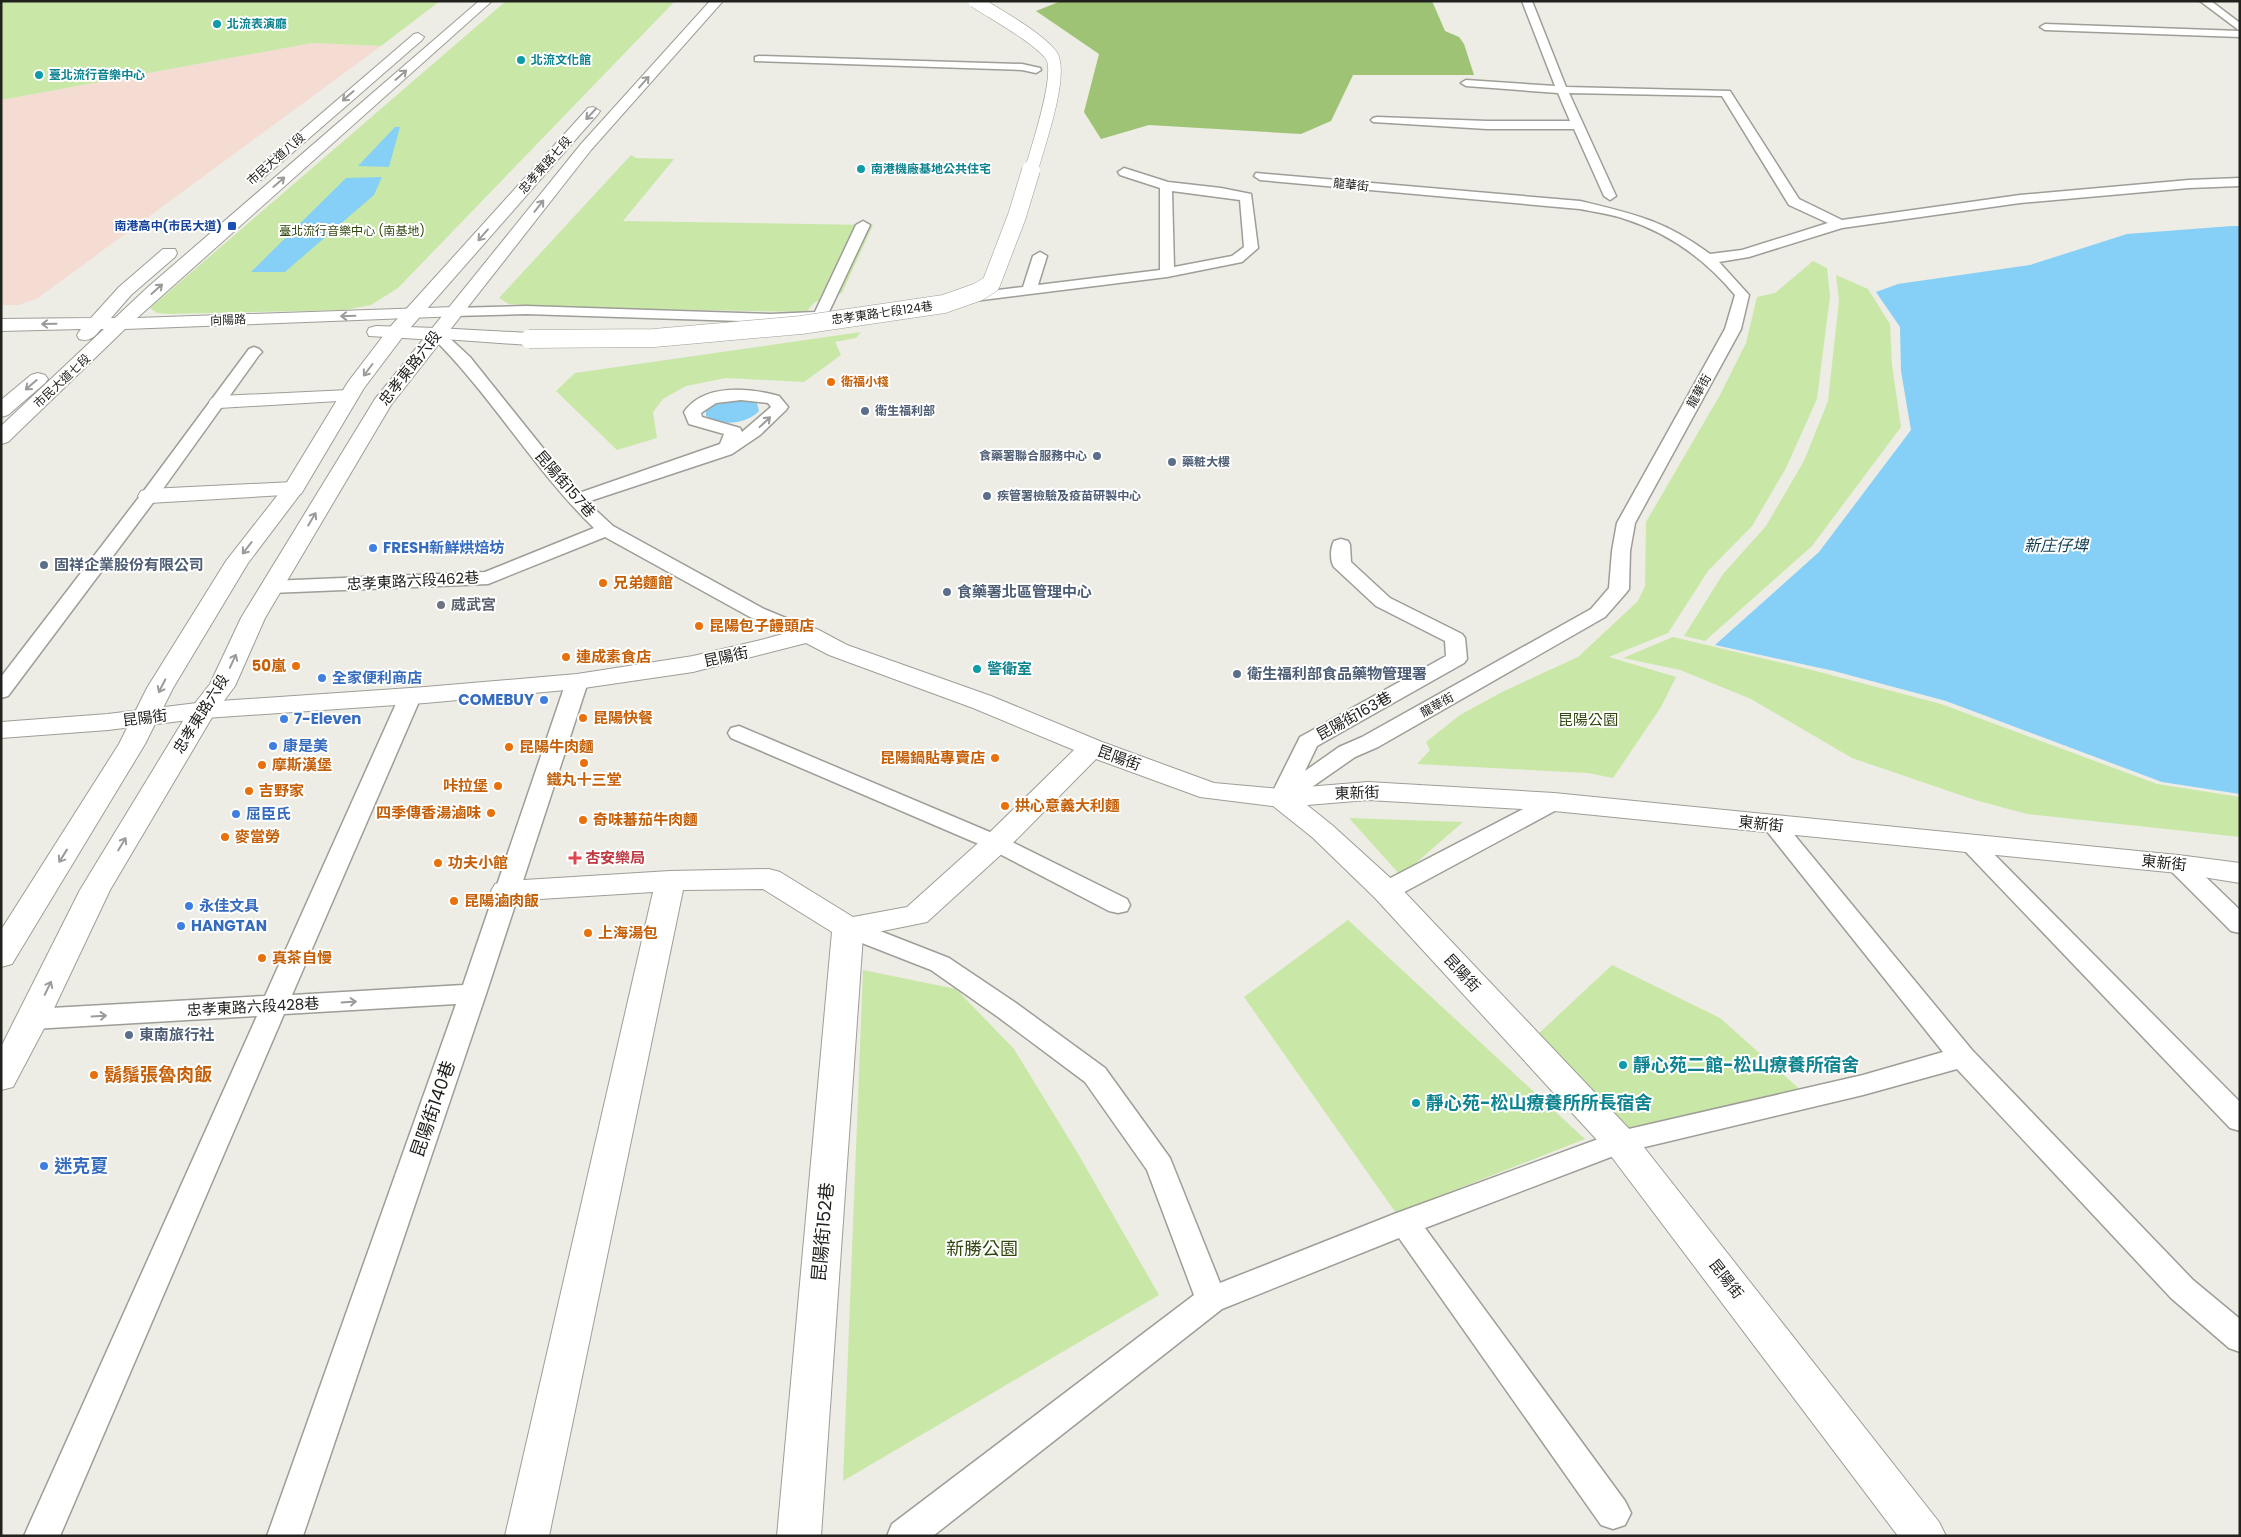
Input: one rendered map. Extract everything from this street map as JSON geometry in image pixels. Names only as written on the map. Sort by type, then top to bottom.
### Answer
[{"type":"street","name":"市民大道八段","points":[[122,323],[154,291],[486,1]]},
{"type":"street","name":"忠孝東路七段","points":[[454,312],[586,147],[717,1]]},
{"type":"street","name":"忠孝東路七段124巷","points":[[437,334],[529,339],[654,338],[801,325],[944,304],[978,292],[991,284],[1017,216],[1046,119],[1056,71],[1052,56],[1039,43],[975,1]]},
{"type":"street","name":"市民大道八段","points":[[244,187],[428,28]]},
{"type":"street","name":"忠孝東路七段","points":[[397,332],[601,103]]},
{"type":"street","points":[[100,332],[125,291],[177,246]]},
{"type":"street","name":"向陽路","points":[[122,323],[454,312]]},
{"type":"street","name":"忠孝東路六段","points":[[1,1078],[33,1019],[94,890],[202,710],[222,686],[253,618],[382,403],[454,312]]},
{"type":"street","name":"市民大道七段","points":[[1,438],[100,332],[122,323]]},
{"type":"street","name":"向陽路","points":[[1,325],[100,332],[397,332],[437,334]]},
{"type":"street","name":"向陽路","points":[[1,343],[80,341],[100,332]]},
{"type":"street","points":[[1,956],[132,744],[145,718],[154,706],[160,688],[238,560],[293,489],[349,396],[397,332]]},
{"type":"street","name":"市民大道七段","points":[[1,411],[80,341]]},
{"type":"street","points":[[219,402],[349,396]]},
{"type":"street","points":[[149,496],[293,489]]},
{"type":"street","name":"昆陽街","points":[[1,730],[145,718],[202,710],[410,697],[577,682],[632,675],[722,659],[762,650],[808,634],[838,650],[982,702],[1092,748],[1210,791],[1281,798],[1322,831],[1386,891],[1620,1142],[1924,1536]]},
{"type":"street","points":[[506,891],[670,881],[770,879],[848,928],[916,915],[996,843],[1092,748]]},
{"type":"street","name":"東新街","points":[[1281,798],[1368,791],[1554,802],[2178,864],[2240,873]]},
{"type":"street","points":[[528,1536],[670,881]]},
{"type":"street","name":"昆陽街152巷","points":[[798,1536],[848,928]]},
{"type":"lane","points":[[1527,1],[1562,90],[1610,196]]},
{"type":"lane","points":[[2205,1],[2240,28]]},
{"type":"lane","points":[[2045,27],[2240,34]]},
{"type":"lane","points":[[759,59],[1022,67],[1036,70]]},
{"type":"lane","points":[[1466,83],[1562,90],[1726,93],[1794,202],[1840,224]]},
{"type":"lane","points":[[1377,120],[1487,125],[1578,126]]},
{"type":"lane","points":[[454,312],[526,310],[771,318],[820,316],[1167,273],[1237,259],[1251,248],[1246,197],[1222,192],[1166,186],[1124,172]]},
{"type":"lane","name":"龍華街","points":[[1260,176],[1580,205],[1630,216],[1667,233],[1708,259],[1729,278],[1742,295],[1733,328],[1626,523],[1621,551],[1619,589],[1598,613],[1370,742],[1347,752],[1281,798]]},
{"type":"lane","points":[[1708,259],[1744,254],[1840,224],[2020,199],[2189,184],[2240,182]]},
{"type":"lane","points":[[1166,186],[1167,273]]},
{"type":"lane","points":[[820,316],[863,225]]},
{"type":"lane","points":[[1029,291],[1040,256]]},
{"type":"lane","name":"昆陽街157巷","points":[[437,334],[464,360],[575,500],[606,530],[757,613],[808,634]]},
{"type":"lane","points":[[1,692],[219,402],[254,352]]},
{"type":"lane","points":[[575,500],[726,450],[754,432],[780,407],[773,398],[747,394],[721,396],[703,402],[692,412],[695,420],[734,432],[726,450]]},
{"type":"lane","name":"忠孝東路六段462巷","points":[[272,587],[488,578],[606,530]]},
{"type":"lane","name":"昆陽街163巷","points":[[1281,798],[1308,742],[1457,659],[1455,638],[1382,602],[1341,563],[1341,545]]},
{"type":"lane","name":"昆陽街140巷","points":[[285,1536],[473,994],[577,682]]},
{"type":"lane","points":[[42,1536],[272,1007],[410,697]]},
{"type":"lane","points":[[740,733],[996,843],[1118,905]]},
{"type":"lane","points":[[1386,891],[1554,802]]},
{"type":"lane","points":[[1774,825],[1962,1057],[2182,1289],[2240,1338]]},
{"type":"lane","points":[[1972,845],[2240,1120]]},
{"type":"lane","points":[[2178,864],[2240,926]]},
{"type":"lane","points":[[848,928],[940,964],[1095,1075],[1160,1166],[1212,1300]]},
{"type":"lane","name":"忠孝東路六段428巷","points":[[33,1019],[272,1007],[473,994]]},
{"type":"lane","points":[[905,1536],[1212,1300],[1405,1223],[1620,1142],[1863,1085],[1962,1057]]},
{"type":"lane","points":[[1405,1223],[1612,1513]]},
{"type":"shaded area","points":[[312,43],[381,46],[38,298],[19,305],[1,305],[1,100]]},
{"type":"green space","points":[[1,1],[440,1],[381,46],[312,43],[1,100]]},
{"type":"green space","name":"臺北流行音樂中心 (南基地)","points":[[506,1],[675,1],[398,288],[371,305],[344,310],[169,314],[157,313],[150,308]]},
{"type":"green space","points":[[1061,1],[1432,1],[1445,31],[1459,37],[1464,44],[1474,75],[1353,75],[1331,121],[1301,134],[1149,125],[1101,139],[1084,112],[1099,54],[1036,11]]},
{"type":"green space","points":[[631,155],[636,158],[674,159],[623,221],[873,225],[842,293],[815,302],[806,312],[549,307],[509,304],[499,298]]},
{"type":"green space","name":"昆陽公園","points":[[1813,261],[1827,268],[1830,296],[1817,399],[1786,468],[1752,526],[1708,571],[1668,633],[1609,657],[1676,677],[1661,707],[1613,778],[1588,773],[1417,764],[1430,750],[1426,742],[1460,715],[1502,692],[1578,657],[1638,601],[1645,586],[1646,522],[1720,395],[1746,343],[1757,297],[1775,293]]},
{"type":"green space","points":[[1836,275],[1868,289],[1890,324],[1892,365],[1901,427],[1812,546],[1705,641],[1684,636],[1723,574],[1766,526],[1804,461],[1828,401],[1839,300]]},
{"type":"green space","points":[[861,332],[856,338],[835,342],[841,355],[804,382],[726,378],[686,386],[663,399],[653,412],[657,438],[617,450],[556,391],[575,373]]},
{"type":"green space","points":[[1673,637],[1812,670],[1941,704],[2157,784],[2240,797],[2240,837],[2027,814],[1975,800],[1852,758],[1751,699],[1680,670],[1623,658]]},
{"type":"green space","points":[[1349,818],[1463,822],[1401,876]]},
{"type":"green space","points":[[1348,920],[1585,1139],[1396,1213],[1244,997]]},
{"type":"green space","points":[[1612,965],[1720,1018],[1804,1093],[1625,1131],[1535,1037]]},
{"type":"green space","name":"新勝公園","points":[[863,970],[956,989],[1014,1049],[1077,1152],[1159,1295],[843,1481]]},
{"type":"water","points":[[395,127],[400,127],[389,167],[358,166]]},
{"type":"water","points":[[382,177],[374,195],[285,272],[251,272],[346,178]]},
{"type":"water","name":"新庄仔埤","points":[[2240,226],[2240,794],[2162,782],[1946,701],[1834,671],[1715,645],[1819,552],[1911,430],[1901,371],[1900,327],[1876,292],[1898,284],[2030,265],[2127,234]]},
{"type":"water","points":[[735,398],[757,403],[759,411],[748,419],[726,423],[718,422],[706,416],[706,408],[718,401]]},
{"type":"place","name":"北流表演廳","points":[[217,24]]},
{"type":"place","name":"北流文化館","points":[[521,60]]},
{"type":"place","name":"臺北流行音樂中心","points":[[39,75]]},
{"type":"place","name":"南港機廠基地公共住宅","points":[[861,169]]},
{"type":"place","name":"南港高中(市民大道)","points":[[232,226]]},
{"type":"place","name":"衛福小棧","points":[[831,382]]},
{"type":"place","name":"衛生福利部","points":[[865,411]]},
{"type":"place","name":"食藥署聯合服務中心","points":[[1097,456]]},
{"type":"place","name":"藥粧大樓","points":[[1172,462]]},
{"type":"place","name":"疾管署檢驗及疫苗研製中心","points":[[987,496]]},
{"type":"place","name":"FRESH新鮮烘焙坊","points":[[373,548]]},
{"type":"place","name":"固祥企業股份有限公司","points":[[44,565]]},
{"type":"place","name":"兄弟麵館","points":[[603,583]]},
{"type":"place","name":"食藥署北區管理中心","points":[[947,592]]},
{"type":"place","name":"威武宮","points":[[441,605]]},
{"type":"place","name":"昆陽包子饅頭店","points":[[699,626]]},
{"type":"place","name":"連成素食店","points":[[566,657]]},
{"type":"place","name":"50嵐","points":[[296,666]]},
{"type":"place","name":"警衛室","points":[[977,669]]},
{"type":"place","name":"衛生福利部食品藥物管理署","points":[[1237,674]]},
{"type":"place","name":"全家便利商店","points":[[322,678]]},
{"type":"place","name":"COMEBUY","points":[[544,700]]},
{"type":"place","name":"昆陽快餐","points":[[583,718]]},
{"type":"place","name":"7-Eleven","points":[[284,719]]},
{"type":"place","name":"康是美","points":[[273,746]]},
{"type":"place","name":"昆陽牛肉麵","points":[[509,747]]},
{"type":"place","name":"昆陽鍋貼專賣店","points":[[995,758]]},
{"type":"place","name":"鐵丸十三堂","points":[[584,763]]},
{"type":"place","name":"摩斯漢堡","points":[[262,765]]},
{"type":"place","name":"咔拉堡","points":[[498,786]]},
{"type":"place","name":"吉野家","points":[[249,791]]},
{"type":"place","name":"拱心意義大利麵","points":[[1005,806]]},
{"type":"place","name":"四季傳香湯滷味","points":[[491,813]]},
{"type":"place","name":"屈臣氏","points":[[236,814]]},
{"type":"place","name":"奇味蕃茄牛肉麵","points":[[583,820]]},
{"type":"place","name":"麥當勞","points":[[225,837]]},
{"type":"place","name":"杏安樂局","points":[[575,858]]},
{"type":"place","name":"功夫小館","points":[[438,863]]},
{"type":"place","name":"昆陽滷肉飯","points":[[454,901]]},
{"type":"place","name":"永佳文具","points":[[189,906]]},
{"type":"place","name":"HANGTAN","points":[[181,926]]},
{"type":"place","name":"上海湯包","points":[[588,933]]},
{"type":"place","name":"真茶自慢","points":[[262,958]]},
{"type":"place","name":"東南旅行社","points":[[129,1035]]},
{"type":"place","name":"靜心苑二館-松山療養所宿舍","points":[[1623,1065]]},
{"type":"place","name":"鬍鬚張魯肉飯","points":[[94,1075]]},
{"type":"place","name":"靜心苑-松山療養所所長宿舍","points":[[1416,1103]]},
{"type":"place","name":"迷克夏","points":[[44,1166]]}]
